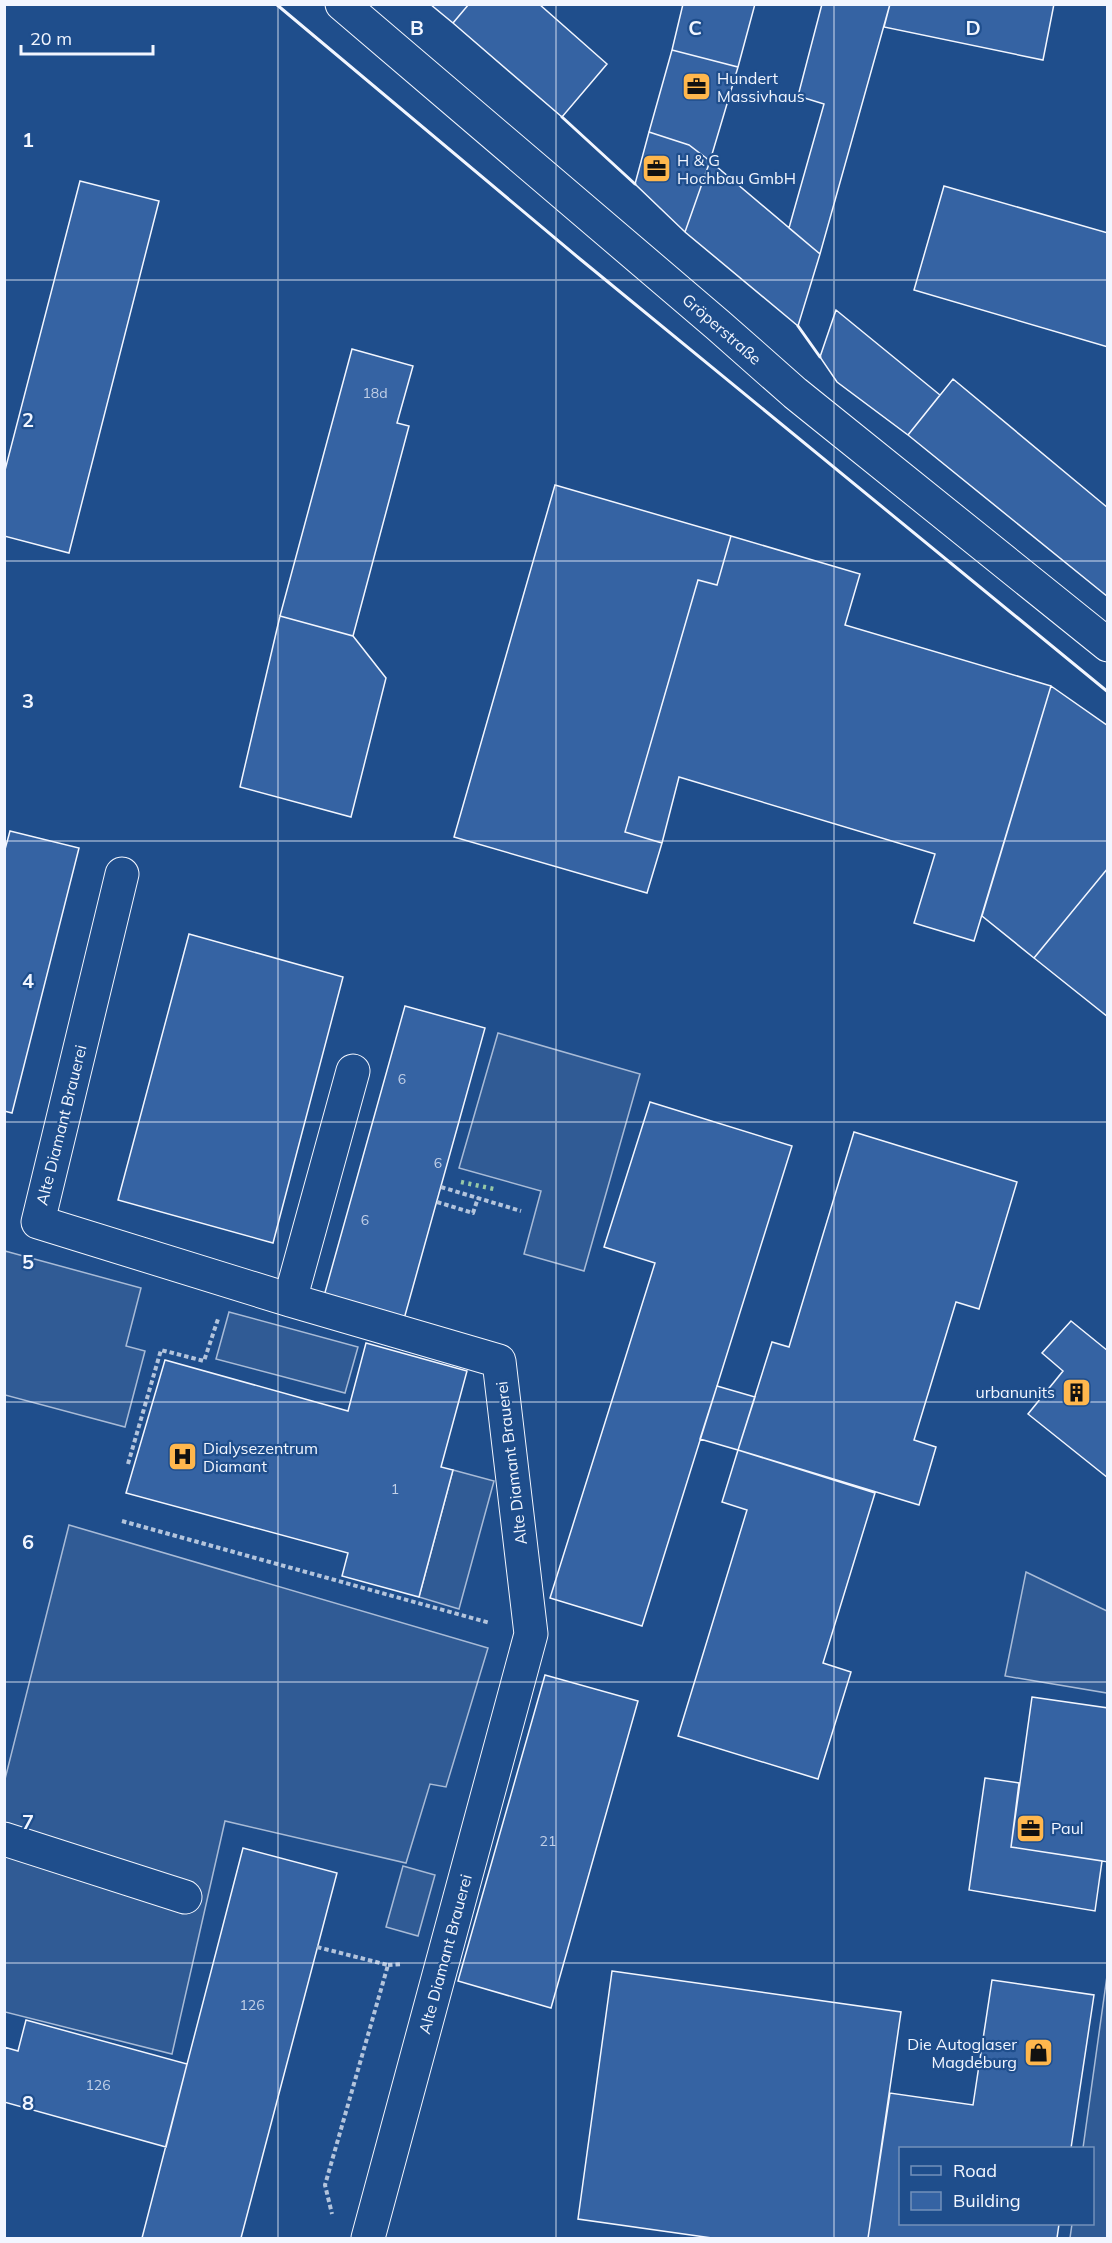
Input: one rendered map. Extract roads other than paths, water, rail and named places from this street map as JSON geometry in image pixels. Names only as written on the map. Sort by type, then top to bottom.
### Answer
[{"type":"street","name":"Gröperstraße","points":[[342,4],[795,393],[1107,645]]},
{"type":"street","name":"Alte Diamant Brauerei","points":[[122,874],[38,1222],[290,1300],[499,1361],[531,1634],[368,2238]]},
{"type":"street","points":[[290,1300],[353,1071]]},
{"type":"street","points":[[4,1839],[185,1897]]},
{"type":"place","name":"Hundert Massivhaus","points":[[696,87]]},
{"type":"place","name":"H & G Hochbau GmbH","points":[[656,169]]},
{"type":"place","name":"urbanunits","points":[[1076,1392]]},
{"type":"place","name":"Dialysezentrum Diamant","points":[[182,1457]]},
{"type":"place","name":"Paul","points":[[1030,1828]]},
{"type":"place","name":"Die Autoglaser Magdeburg","points":[[1038,2053]]}]
